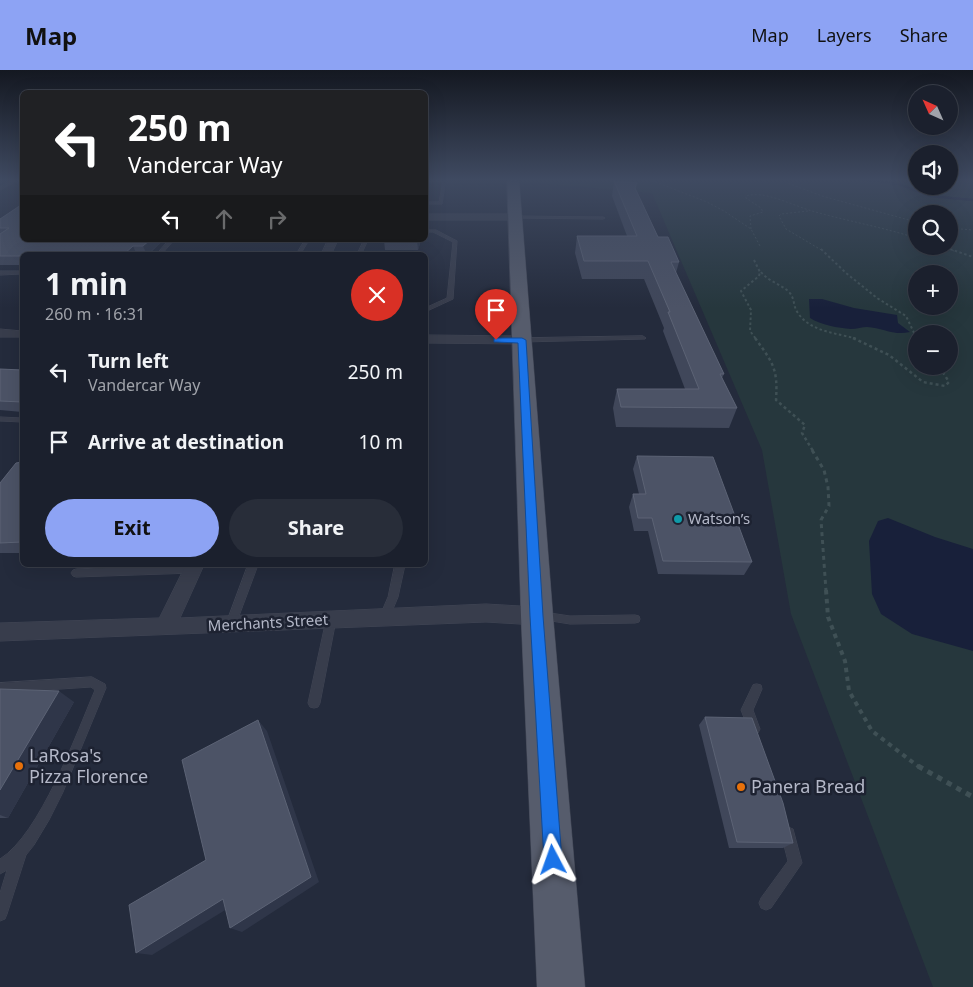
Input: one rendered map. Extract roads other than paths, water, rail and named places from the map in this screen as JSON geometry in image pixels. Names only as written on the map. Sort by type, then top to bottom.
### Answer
[{"type":"main road","points":[[515,222],[537,616],[561,987]]},
{"type":"street","points":[[0,333],[20,334]]},
{"type":"street","points":[[428,338],[522,340]]},
{"type":"street","points":[[165,627],[194,567]]},
{"type":"street","name":"Merchants Street","points":[[1,635],[486,613],[537,616]]},
{"type":"lane","points":[[428,231],[434,231],[455,241],[450,299],[428,309]]},
{"type":"lane","points":[[161,252],[170,242]]},
{"type":"lane","points":[[0,273],[20,273]]},
{"type":"lane","points":[[522,340],[643,338]]},
{"type":"lane","points":[[0,419],[20,420]]},
{"type":"lane","points":[[80,567],[76,573],[194,567]]},
{"type":"lane","points":[[231,624],[252,567]]},
{"type":"lane","points":[[384,618],[393,597],[400,567]]},
{"type":"lane","points":[[537,616],[570,620],[635,619]]},
{"type":"lane","points":[[314,703],[331,620]]},
{"type":"lane","points":[[0,688],[92,682],[102,688],[56,795],[20,854],[0,914]]},
{"type":"lane","points":[[757,689],[748,710],[757,738]]},
{"type":"lane","points":[[766,903],[795,863],[785,820]]},
{"type":"lane","points":[[0,867],[20,854]]},
{"type":"water","points":[[809,299],[822,299],[854,308],[897,315],[898,323],[908,332],[899,333],[867,327],[851,329],[835,327],[810,318]]},
{"type":"water","points":[[888,518],[935,537],[973,549],[973,651],[912,634],[881,614],[872,594],[869,541],[878,521]]},
{"type":"place","name":"Watson’s","points":[[678,519]]},
{"type":"place","name":"LaRosa's Pizza Florence","points":[[19,766]]},
{"type":"place","name":"Panera Bread","points":[[741,787]]}]
